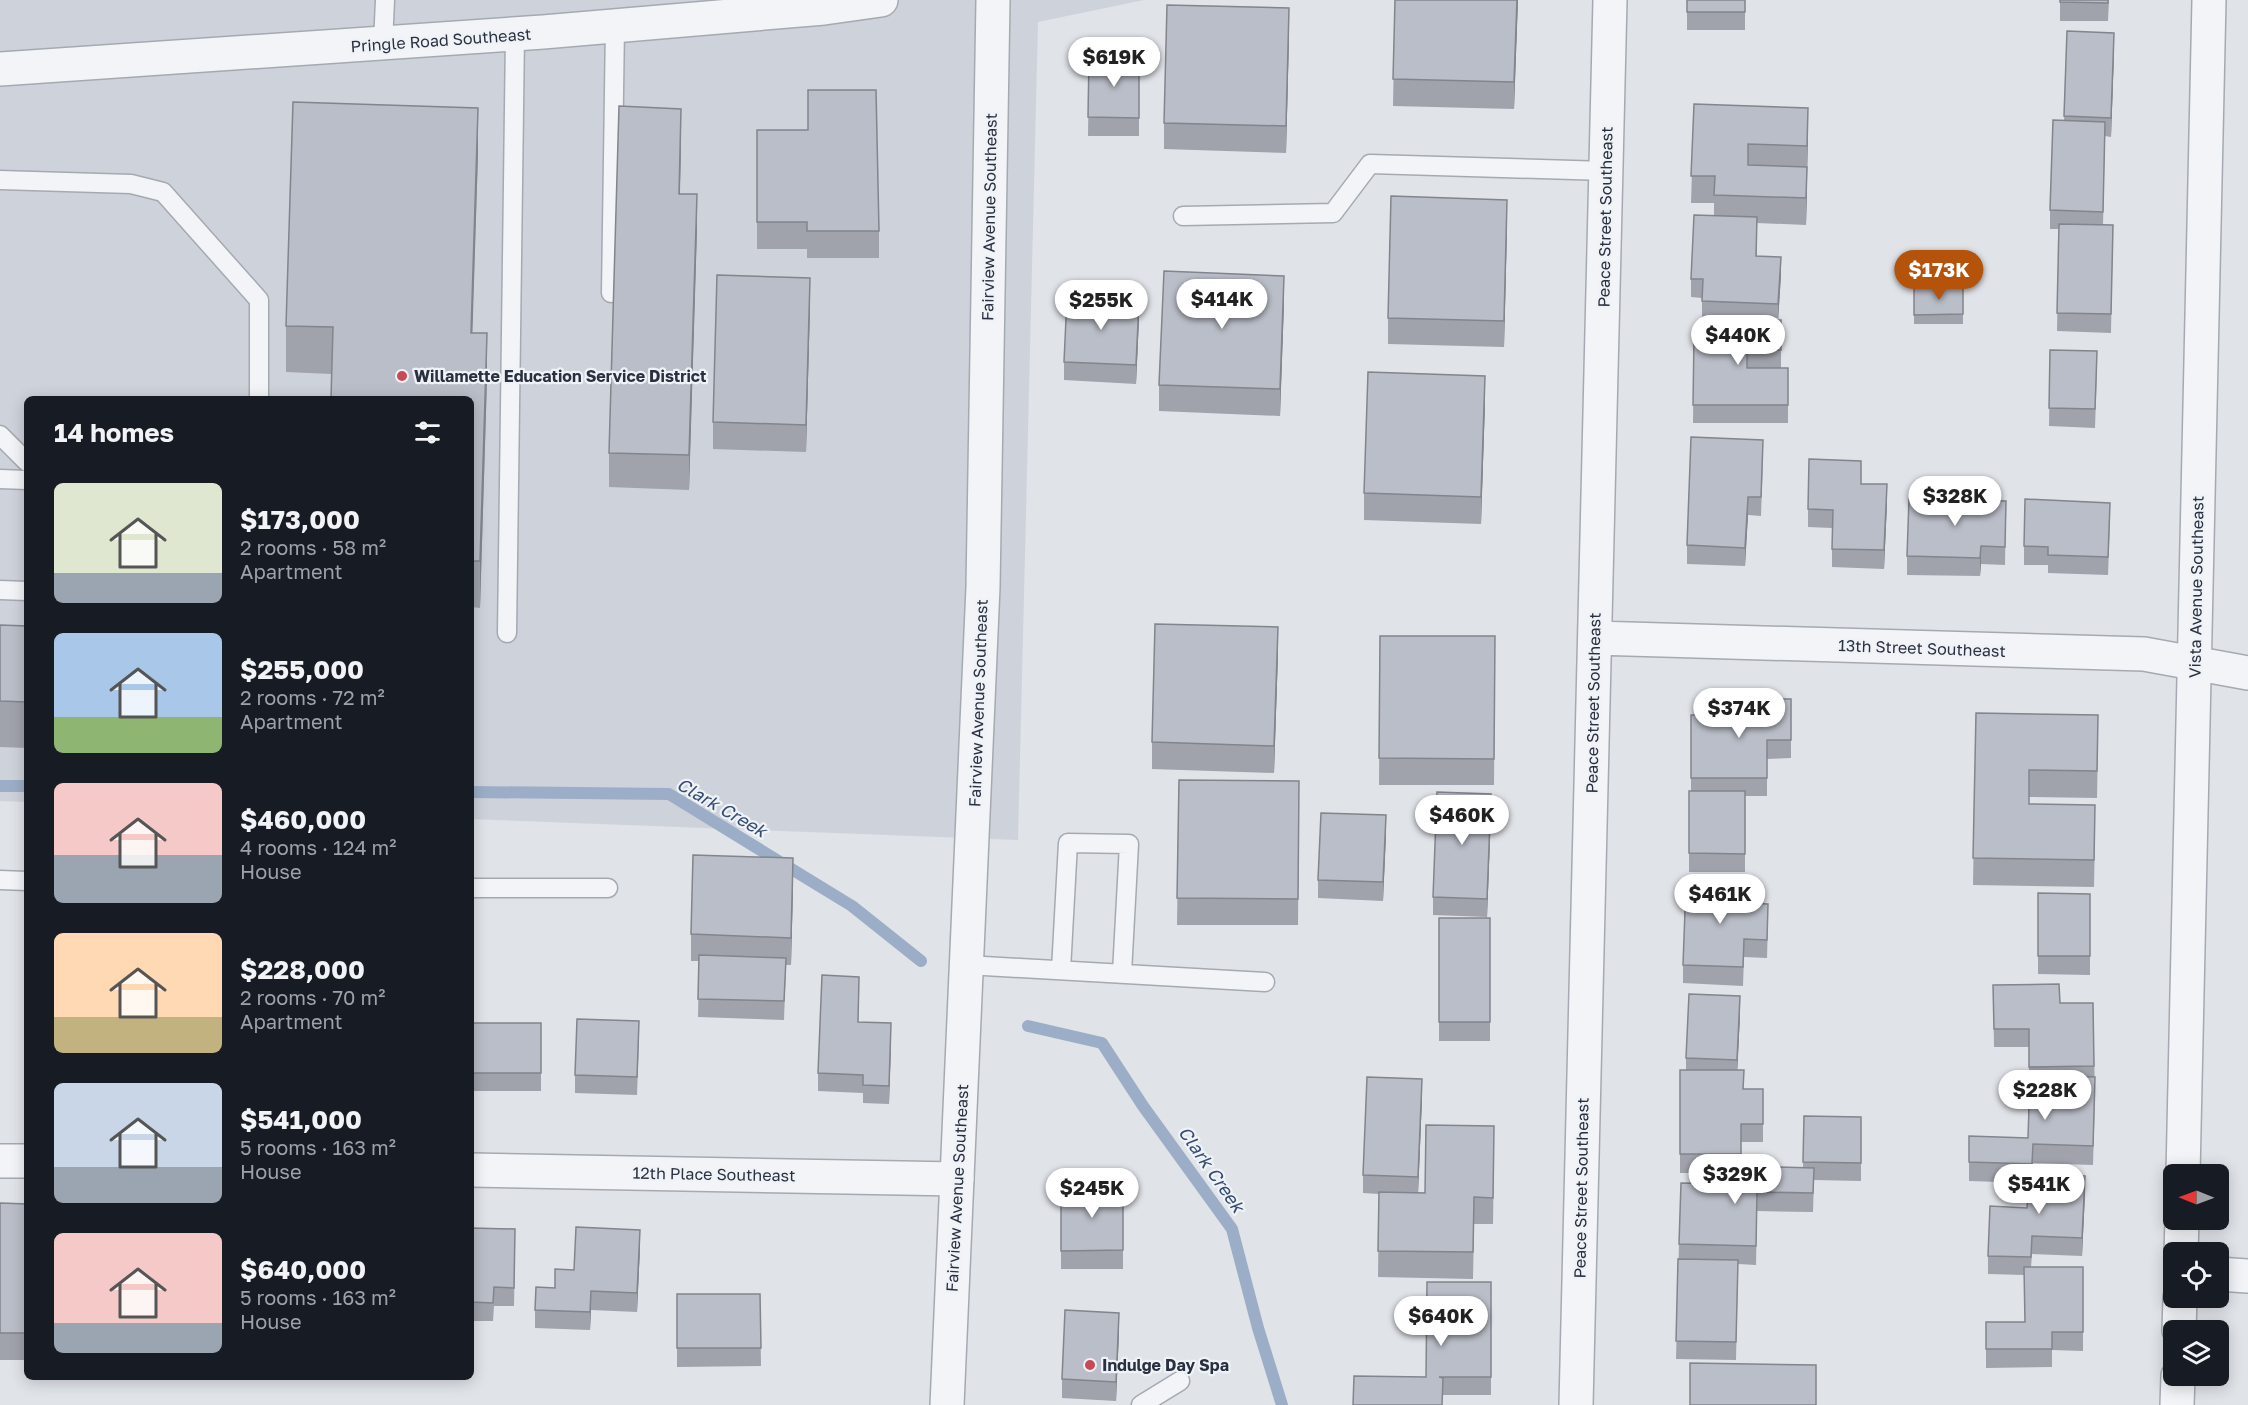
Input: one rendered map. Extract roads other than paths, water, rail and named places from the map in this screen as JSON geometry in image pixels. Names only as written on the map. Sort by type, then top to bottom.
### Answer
[{"type":"street","name":"Pringle Road Southeast","points":[[0,69],[515,34],[615,26],[767,6],[881,0]]},
{"type":"street","name":"Fairview Avenue Southeast","points":[[947,1405],[983,587],[993,0]]},
{"type":"street","name":"Peace Street Southeast","points":[[1576,1405],[1610,0]]},
{"type":"street","name":"Vista Avenue Southeast","points":[[2183,1164],[2209,0]]},
{"type":"street","name":"13th Street Southeast","points":[[1595,638],[2144,654],[2248,673]]},
{"type":"street","points":[[0,1161],[24,1161]]},
{"type":"street","name":"12th Place Southeast","points":[[474,1170],[957,1179]]},
{"type":"street","points":[[2229,1274],[2248,1275]]},
{"type":"street","points":[[2177,1405],[2178,1386]]},
{"type":"lane","points":[[383,44],[385,0]]},
{"type":"lane","points":[[611,293],[615,26]]},
{"type":"lane","points":[[507,633],[515,34]]},
{"type":"lane","points":[[1183,216],[1333,213],[1371,164],[1606,171]]},
{"type":"lane","points":[[0,180],[131,184],[164,192],[259,300],[259,396]]},
{"type":"lane","points":[[0,435],[24,459]]},
{"type":"lane","points":[[0,479],[24,480]]},
{"type":"lane","points":[[0,590],[24,591]]},
{"type":"lane","points":[[1061,970],[1068,843],[1129,844],[1122,973]]},
{"type":"lane","points":[[0,880],[24,881]]},
{"type":"lane","points":[[474,888],[608,888]]},
{"type":"lane","points":[[967,965],[1264,982]]},
{"type":"lane","points":[[1141,1405],[1180,1381]]},
{"type":"waterway","name":"Clark Creek","points":[[0,786],[24,786]]},
{"type":"waterway","name":"Clark Creek","points":[[474,792],[669,794],[852,906],[921,961]]},
{"type":"waterway","name":"Clark Creek","points":[[1028,1026],[1102,1043],[1143,1106],[1232,1229],[1258,1328],[1282,1405]]},
{"type":"place","name":"Willamette Education Service District","points":[[402,376]]},
{"type":"place","name":"Indulge Day Spa","points":[[1090,1365]]}]
